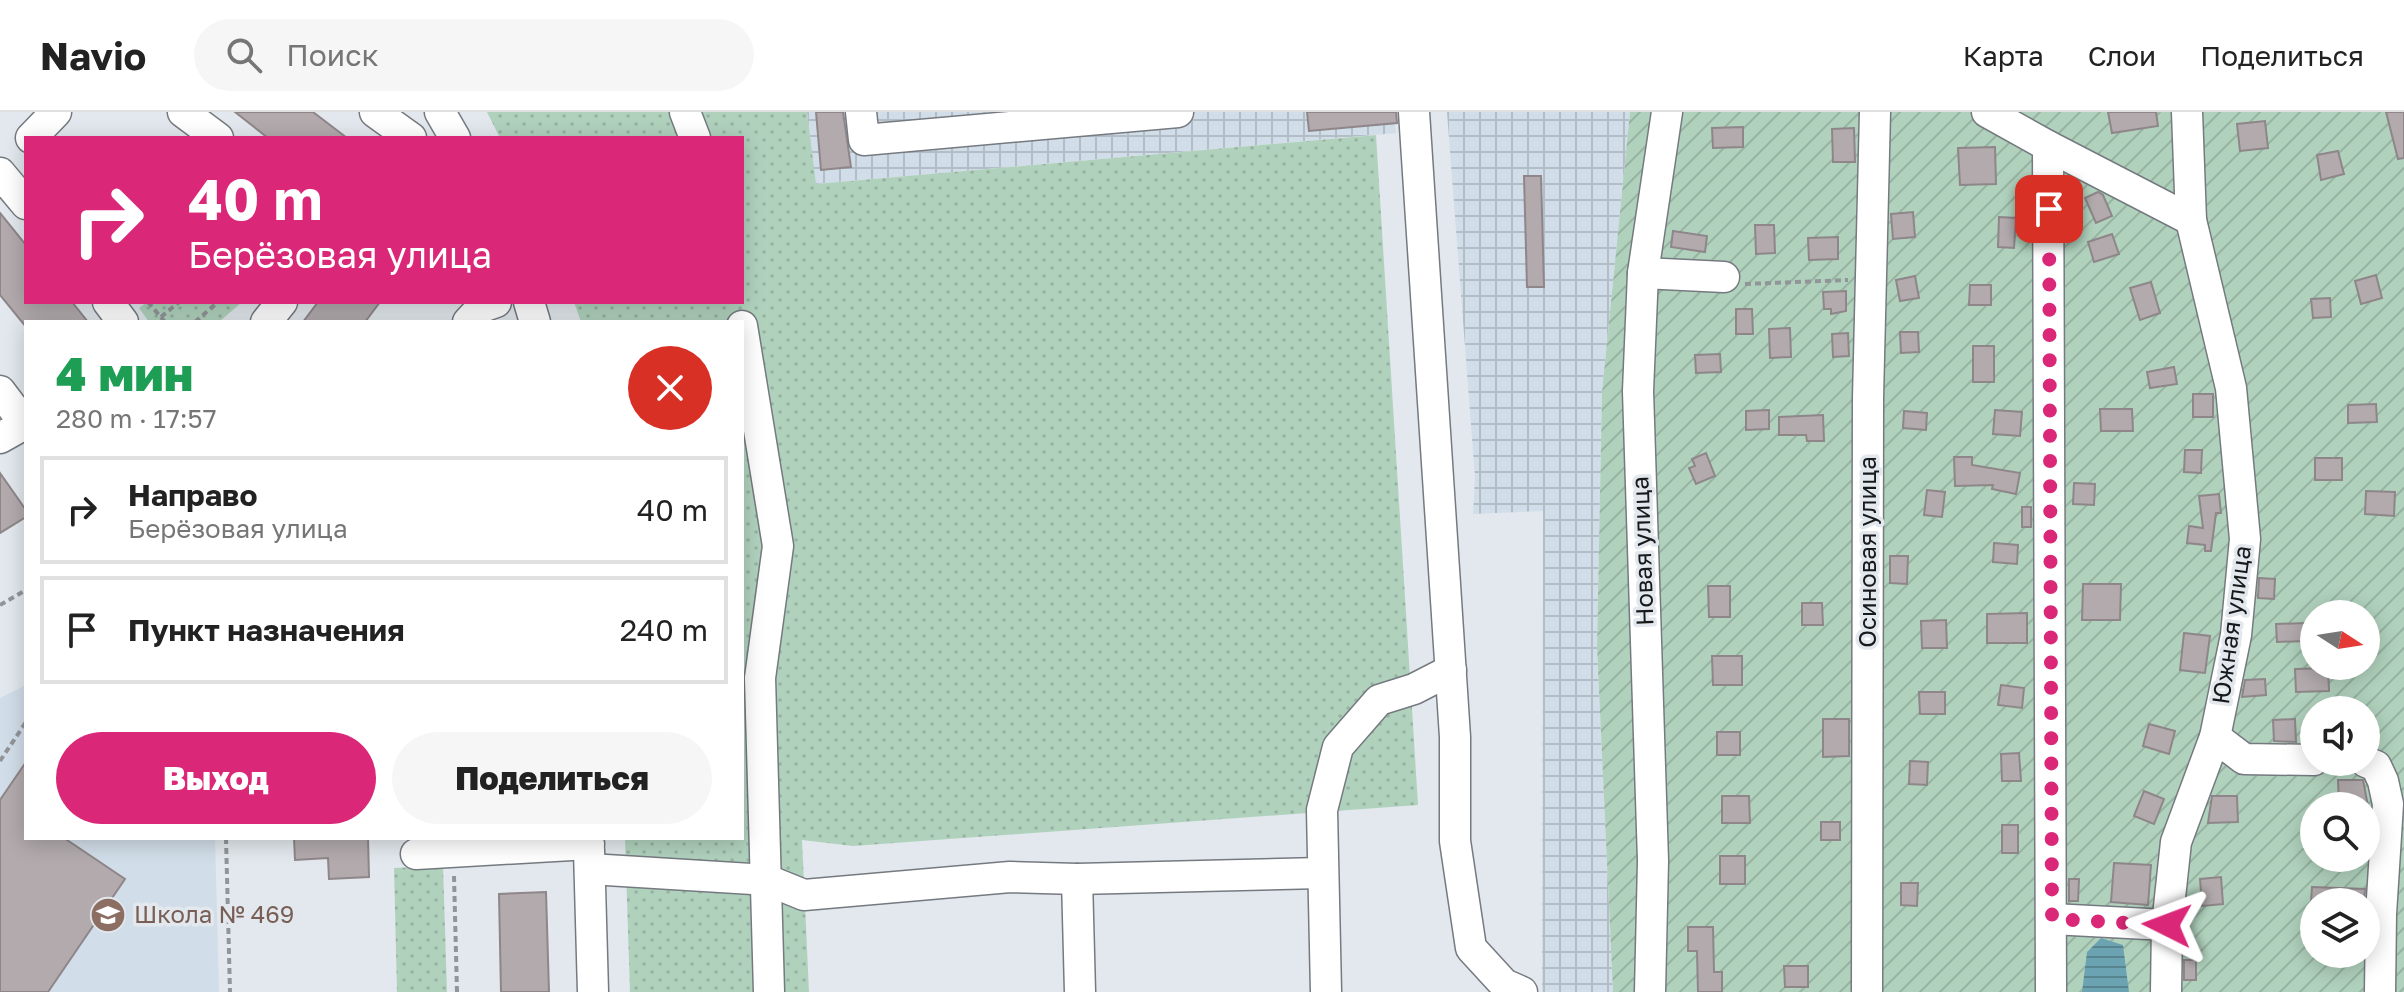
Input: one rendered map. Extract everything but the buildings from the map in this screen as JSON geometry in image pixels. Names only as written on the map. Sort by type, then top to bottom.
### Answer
[{"type":"street","points":[[183,112],[215,136]]},
{"type":"street","points":[[375,112],[408,136]]},
{"type":"street","points":[[440,112],[454,136]]},
{"type":"street","points":[[685,112],[694,136]]},
{"type":"street","points":[[861,112],[864,140],[1178,112]]},
{"type":"street","points":[[1414,112],[1451,670],[1455,841],[1471,948],[1504,984],[1522,992]]},
{"type":"street","name":"Новая улица","points":[[1650,992],[1653,861],[1638,391],[1643,273],[1667,112]]},
{"type":"street","name":"Осиновая улица","points":[[1867,992],[1871,278],[1875,112]]},
{"type":"street","points":[[1987,112],[2191,220]]},
{"type":"street","name":"Южная улица","points":[[2166,992],[2167,925],[2176,842],[2215,737],[2236,635],[2245,539],[2231,388],[2191,220],[2187,112]]},
{"type":"street","points":[[24,145],[0,170],[24,201]]},
{"type":"street","points":[[2048,146],[2051,992]]},
{"type":"street","points":[[1643,273],[1724,277]]},
{"type":"street","points":[[268,320],[280,304]]},
{"type":"street","points":[[470,320],[482,307],[490,304]]},
{"type":"street","points":[[744,336],[778,546],[760,678],[769,992]]},
{"type":"street","points":[[0,391],[24,423]]},
{"type":"street","points":[[0,438],[24,425]]},
{"type":"street","points":[[1326,992],[1322,810],[1338,747],[1379,700],[1414,689],[1451,670]]},
{"type":"street","points":[[2215,737],[2244,759],[2300,760]]},
{"type":"street","points":[[2380,775],[2388,804],[2380,992]]},
{"type":"street","points":[[416,854],[589,851],[767,880],[804,895],[1010,877],[1077,879],[1321,873]]},
{"type":"street","points":[[589,851],[593,992]]},
{"type":"street","points":[[1077,879],[1080,992]]},
{"type":"street","points":[[2052,919],[2167,925]]},
{"type":"path","points":[[1724,277],[1732,283],[1785,284],[1871,278]]},
{"type":"path","points":[[150,304],[163,320]]},
{"type":"path","points":[[161,317],[177,304]]},
{"type":"path","points":[[197,320],[216,304]]},
{"type":"path","points":[[0,605],[24,591]]},
{"type":"path","points":[[0,761],[24,725]]},
{"type":"path","points":[[226,840],[230,992]]},
{"type":"path","points":[[453,852],[457,992]]},
{"type":"shaded area","points":[[807,112],[1393,112],[1396,133],[815,184]]},
{"type":"shaded area","points":[[1447,112],[1630,112],[1602,392],[1597,647],[1613,992],[1542,992],[1543,511],[1473,514],[1475,477]]},
{"type":"shaded area","name":"Школа № 469","points":[[24,686],[24,840],[215,840],[219,992],[0,992],[0,698]]},
{"type":"green space","points":[[487,112],[807,112],[816,184],[1376,135],[1418,805],[853,846],[802,840],[809,992],[630,992],[625,840],[744,840],[744,320],[580,320],[575,304],[744,304],[744,136],[499,136]]},
{"type":"green space","points":[[1630,112],[2404,112],[2404,992],[1613,992],[1597,647],[1602,392]]},
{"type":"green space","points":[[144,304],[240,304],[221,320],[148,320],[139,308]]},
{"type":"green space","points":[[443,866],[447,992],[397,992],[394,868]]},
{"type":"water","points":[[2101,938],[2123,945],[2129,992],[2082,992],[2087,952]]},
{"type":"place","name":"Школа № 469","points":[[108,915]]},
{"type":"route","points":[[2049,209],[2052,919],[2167,925]]}]
